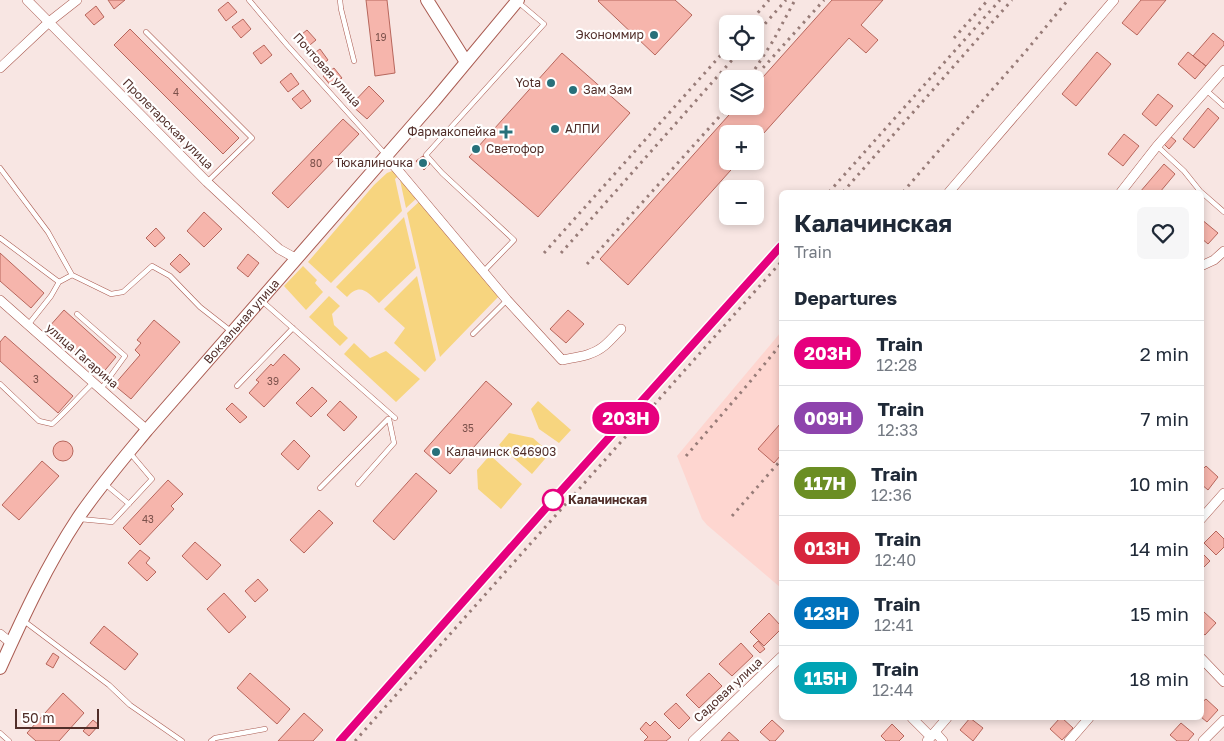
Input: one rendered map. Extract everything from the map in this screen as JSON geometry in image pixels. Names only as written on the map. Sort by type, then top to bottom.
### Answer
[{"type":"main road","points":[[427,0],[466,62]]},
{"type":"main road","name":"Вокзальная улица","points":[[0,668],[55,557],[78,519],[104,483],[147,430],[434,101],[517,0]]},
{"type":"street","name":"Пролетарская улица","points":[[27,0],[207,182],[279,249],[297,259]]},
{"type":"street","points":[[0,68],[77,0]]},
{"type":"street","points":[[951,190],[1114,0]]},
{"type":"street","points":[[1123,190],[1157,146],[1224,70]]},
{"type":"street","points":[[386,156],[506,300],[562,360],[592,354],[603,347],[621,329]]},
{"type":"street","points":[[1204,265],[1214,260],[1224,251]]},
{"type":"street","name":"улица Гагарина","points":[[0,300],[147,430]]},
{"type":"street","points":[[1204,515],[1224,492]]},
{"type":"street","points":[[0,634],[11,643]]},
{"type":"street","name":"Садовая улица","points":[[693,741],[779,659]]},
{"type":"street","points":[[1204,661],[1224,682]]},
{"type":"street","points":[[914,720],[931,737],[943,741]]},
{"type":"street","points":[[931,737],[945,720]]},
{"type":"street","points":[[1069,741],[1087,720]]},
{"type":"street","points":[[1204,741],[1224,720]]},
{"type":"lane","name":"Почтовая улица","points":[[249,0],[287,46],[386,156]]},
{"type":"lane","points":[[340,0],[354,61]]},
{"type":"lane","points":[[483,272],[514,240],[442,173],[426,155],[544,24],[517,0]]},
{"type":"lane","points":[[146,32],[252,138],[207,182]]},
{"type":"lane","points":[[1206,90],[1224,106]]},
{"type":"lane","points":[[1157,146],[1184,171],[1199,190]]},
{"type":"lane","points":[[0,168],[48,232],[72,275],[111,294],[123,292],[152,266],[170,276],[200,307],[233,332]]},
{"type":"lane","points":[[1204,194],[1224,212]]},
{"type":"lane","points":[[0,238],[60,282]]},
{"type":"lane","points":[[28,325],[60,282],[72,275]]},
{"type":"lane","points":[[261,300],[395,418],[388,419],[320,488]]},
{"type":"lane","points":[[474,334],[506,300]]},
{"type":"lane","points":[[77,314],[125,356],[101,390]]},
{"type":"lane","points":[[236,386],[293,328]]},
{"type":"lane","points":[[0,384],[39,421],[52,424],[93,383]]},
{"type":"lane","points":[[358,484],[394,444],[388,419]]},
{"type":"lane","points":[[78,519],[112,522],[152,479],[129,452]]},
{"type":"lane","points":[[104,483],[129,504]]},
{"type":"lane","points":[[23,620],[109,685],[130,705],[182,741]]},
{"type":"lane","points":[[211,741],[215,738],[265,729]]},
{"type":"lane","points":[[0,733],[9,741]]},
{"type":"shaded area","points":[[392,171],[396,171],[399,175],[395,179],[402,211],[331,283],[308,262],[374,185]]},
{"type":"shaded area","points":[[403,177],[418,197],[406,208],[400,180]]},
{"type":"shaded area","points":[[421,200],[499,296],[440,357],[407,213]]},
{"type":"shaded area","points":[[404,217],[416,268],[379,303],[367,292],[360,289],[352,292],[347,297],[336,287]]},
{"type":"shaded area","points":[[303,266],[317,280],[315,283],[323,292],[306,310],[284,286]]},
{"type":"shaded area","points":[[417,276],[436,360],[425,372],[394,343],[405,328],[384,309]]},
{"type":"shaded area","points":[[329,296],[340,306],[332,314],[334,325],[348,338],[340,346],[309,317]]},
{"type":"shaded area","points":[[779,334],[779,586],[702,519],[677,456]]},
{"type":"shaded area","points":[[354,343],[370,358],[386,351],[420,379],[396,402],[344,354]]},
{"type":"shaded area","points":[[538,401],[571,430],[559,443],[539,429],[531,409]]},
{"type":"shaded area","points":[[509,433],[533,438],[550,453],[532,474],[499,445]]},
{"type":"shaded area","points":[[490,455],[522,484],[501,509],[478,489],[477,470]]},
{"type":"building","points":[[108,0],[125,0],[114,9]]},
{"type":"building","points":[[366,0],[387,0],[395,73],[375,76]]},
{"type":"building","name":"Экономмир","points":[[599,0],[675,0],[692,15],[655,55]]},
{"type":"building","points":[[832,0],[883,0],[861,25],[878,40],[866,53],[849,38],[764,133],[764,125],[720,125],[729,115],[764,115],[764,76]]},
{"type":"building","points":[[1141,0],[1166,0],[1137,35],[1122,23]]},
{"type":"building","points":[[228,2],[237,12],[226,21],[218,10]]},
{"type":"building","points":[[96,6],[104,17],[94,25],[85,15]]},
{"type":"building","points":[[243,19],[251,29],[241,38],[232,27]]},
{"type":"building","points":[[130,29],[239,138],[223,154],[114,45]]},
{"type":"building","points":[[307,30],[316,40],[305,49],[297,38]]},
{"type":"building","points":[[1213,33],[1224,42],[1224,45],[1206,66],[1193,56]]},
{"type":"building","points":[[264,45],[272,55],[261,64],[253,53]]},
{"type":"building","points":[[320,49],[328,60],[317,68],[309,57]]},
{"type":"building","points":[[1097,52],[1111,64],[1076,106],[1062,94]]},
{"type":"building","points":[[1188,52],[1206,66],[1195,79],[1178,64]]},
{"type":"building","name":"АЛПИ","points":[[562,53],[630,113],[538,217],[469,157]]},
{"type":"building","points":[[334,68],[342,78],[331,86],[323,76]]},
{"type":"building","points":[[291,73],[299,84],[288,92],[280,82]]},
{"type":"building","points":[[369,86],[384,101],[367,119],[351,105]]},
{"type":"building","points":[[303,90],[311,101],[301,109],[292,99]]},
{"type":"building","points":[[1158,94],[1173,106],[1156,126],[1142,114]]},
{"type":"building","points":[[1208,108],[1219,118],[1194,148],[1183,139]]},
{"type":"building","points":[[343,119],[359,134],[288,208],[272,193]]},
{"type":"building","points":[[719,126],[719,170],[731,170],[722,180],[719,180],[719,183],[628,285],[600,259]]},
{"type":"building","points":[[1124,134],[1139,146],[1123,166],[1108,154]]},
{"type":"building","points":[[1170,136],[1176,141],[1169,149],[1164,144]]},
{"type":"building","name":"Тюкалиночка","points":[[423,156],[430,164],[424,170],[416,161]]},
{"type":"building","points":[[1164,164],[1175,174],[1162,190],[1142,190]]},
{"type":"building","points":[[204,212],[222,229],[204,247],[187,231]]},
{"type":"building","points":[[1204,221],[1218,233],[1208,244],[1204,241]]},
{"type":"building","points":[[156,228],[165,238],[155,247],[146,238]]},
{"type":"building","points":[[0,253],[44,293],[31,308],[0,281]]},
{"type":"building","points":[[180,254],[190,264],[180,273],[170,264]]},
{"type":"building","points":[[248,254],[259,263],[248,277],[237,268]]},
{"type":"building","points":[[64,310],[116,357],[101,375],[48,328]]},
{"type":"building","points":[[568,310],[584,324],[566,343],[550,329]]},
{"type":"building","points":[[154,320],[180,342],[131,399],[114,385],[140,355],[135,350],[141,343],[137,340]]},
{"type":"building","points":[[5,336],[73,396],[58,413],[0,361],[0,342]]},
{"type":"building","points":[[284,354],[300,369],[264,407],[249,393],[259,382],[256,380],[271,364],[273,366]]},
{"type":"building","points":[[486,381],[512,404],[450,474],[424,451]]},
{"type":"building","points":[[312,387],[327,401],[311,417],[296,403]]},
{"type":"building","points":[[340,401],[357,417],[344,431],[327,415]]},
{"type":"building","points":[[232,403],[247,417],[240,423],[226,409]]},
{"type":"building","points":[[779,425],[779,457],[774,463],[758,449]]},
{"type":"building","points":[[294,440],[310,456],[298,470],[281,454]]},
{"type":"building","points":[[63,441],[70,444],[73,451],[70,458],[63,461],[56,458],[53,451],[56,444]]},
{"type":"building","points":[[42,461],[59,476],[19,520],[2,505]]},
{"type":"building","points":[[1206,466],[1218,477],[1208,490],[1204,487],[1204,468]]},
{"type":"building","points":[[416,473],[437,491],[394,540],[373,521]]},
{"type":"building","points":[[168,480],[183,494],[171,506],[174,509],[140,545],[123,528]]},
{"type":"building","points":[[319,510],[333,523],[304,553],[290,540]]},
{"type":"building","points":[[1216,531],[1224,539],[1224,547],[1216,555],[1204,543]]},
{"type":"building","points":[[195,542],[221,565],[207,580],[182,556]]},
{"type":"building","points":[[140,550],[150,558],[146,563],[156,572],[147,581],[128,563]]},
{"type":"building","points":[[1204,555],[1210,561],[1204,567]]},
{"type":"building","points":[[258,579],[268,590],[255,602],[245,591]]},
{"type":"building","points":[[224,593],[246,617],[229,633],[207,609]]},
{"type":"building","points":[[1204,612],[1216,623],[1204,634]]},
{"type":"building","points":[[769,613],[779,624],[779,631],[764,646],[750,632]]},
{"type":"building","points":[[104,626],[138,654],[125,670],[90,643]]},
{"type":"building","points":[[758,641],[765,649],[760,653],[753,646]]},
{"type":"building","points":[[741,643],[753,656],[732,676],[719,664]]},
{"type":"building","points":[[53,653],[59,657],[53,668],[46,664]]},
{"type":"building","points":[[250,673],[290,709],[277,724],[237,688]]},
{"type":"building","points":[[709,673],[722,686],[699,708],[686,695]]},
{"type":"building","points":[[63,693],[84,713],[59,741],[36,741],[27,733]]},
{"type":"building","points":[[1206,699],[1218,710],[1207,722],[1204,720],[1204,701]]},
{"type":"building","points":[[676,703],[690,718],[679,729],[664,714]]},
{"type":"building","points":[[304,713],[323,730],[313,741],[278,741]]},
{"type":"building","points":[[93,720],[99,725],[89,736],[83,731]]},
{"type":"building","points":[[772,720],[784,731],[775,741],[770,741],[760,732]]},
{"type":"building","points":[[968,720],[973,720],[983,728],[973,741],[960,730]]},
{"type":"building","points":[[1058,720],[1064,720],[1073,728],[1062,740],[1050,729]]},
{"type":"building","points":[[655,721],[671,737],[666,741],[644,741],[648,737],[640,729],[646,722],[650,726]]},
{"type":"building","points":[[1181,723],[1194,734],[1188,741],[1177,741],[1170,735]]},
{"type":"building","points":[[892,724],[904,736],[899,741],[886,741],[881,736]]},
{"type":"building","points":[[729,732],[739,741],[721,741]]},
{"type":"railway","points":[[756,15],[769,0]]},
{"type":"railway","points":[[764,25],[786,0]]},
{"type":"railway","points":[[755,69],[773,41],[795,0]]},
{"type":"railway","points":[[761,70],[824,0]]},
{"type":"railway","points":[[954,38],[988,0]]},
{"type":"railway","points":[[831,190],[1000,0]]},
{"type":"railway","points":[[845,190],[1012,0]]},
{"type":"railway","points":[[905,190],[1068,0]]},
{"type":"railway","points":[[544,253],[719,57]]},
{"type":"railway","points":[[561,253],[732,60]]},
{"type":"railway","points":[[587,264],[721,115]]},
{"type":"railway","points":[[340,741],[779,248]]},
{"type":"railway","points":[[355,741],[779,264]]},
{"type":"railway","points":[[686,456],[779,346]]},
{"type":"railway","points":[[732,516],[779,462]]},
{"type":"train","name":"203Н","points":[[340,741],[779,248]]},
{"type":"place","name":"Экономмир","points":[[654,35]]},
{"type":"place","name":"Yota","points":[[551,83]]},
{"type":"place","name":"Зам Зам","points":[[573,90]]},
{"type":"place","name":"АЛПИ","points":[[555,129]]},
{"type":"place","name":"Фармакопейка","points":[[506,132]]},
{"type":"place","name":"Светофор","points":[[476,149]]},
{"type":"place","name":"Тюкалиночка","points":[[423,163]]},
{"type":"place","name":"Калачинск 646903","points":[[436,452]]},
{"type":"place","name":"Калачинская","points":[[553,500]]}]
